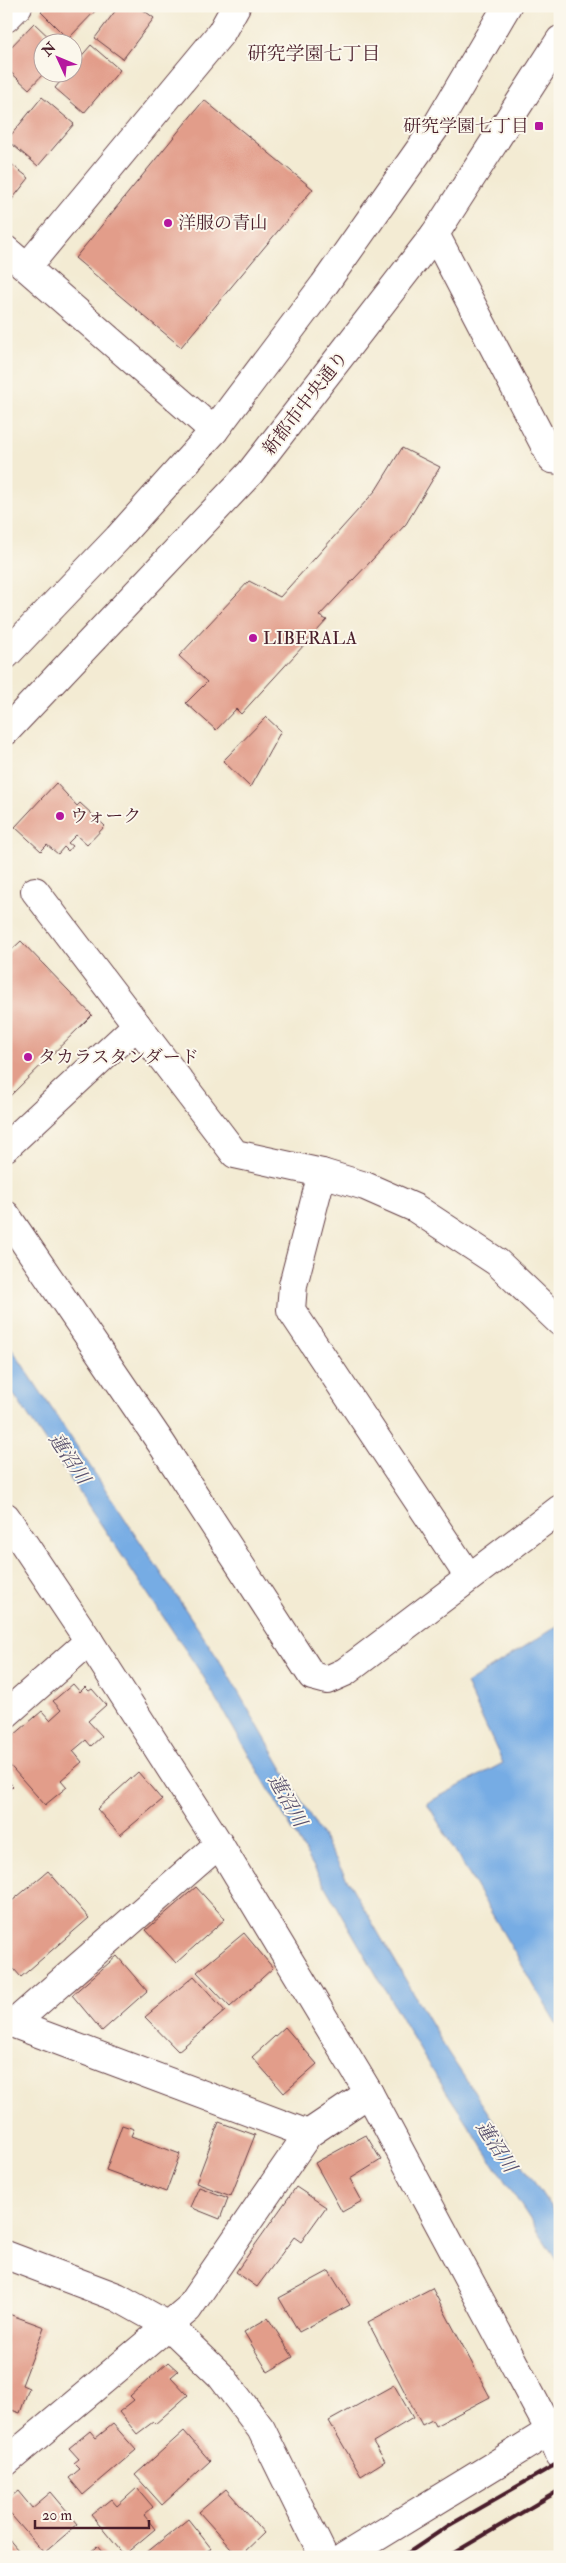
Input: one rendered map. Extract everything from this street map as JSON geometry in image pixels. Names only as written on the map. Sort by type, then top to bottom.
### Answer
[{"type":"street","points":[[6,18],[18,6]]},
{"type":"street","points":[[27,267],[221,34],[236,6]]},
{"type":"street","points":[[6,655],[118,538],[214,431],[324,284],[437,125],[507,6]]},
{"type":"street","name":"新都市中央通り","points":[[6,731],[250,472],[435,234],[560,40]]},
{"type":"street","points":[[435,234],[552,459],[560,460]]},
{"type":"street","points":[[6,250],[214,431]]},
{"type":"street","points":[[35,891],[235,1154],[322,1173],[365,1186],[415,1208],[497,1262],[560,1322]]},
{"type":"street","points":[[6,1147],[138,1025]]},
{"type":"street","points":[[322,1173],[293,1285],[291,1310],[469,1577]]},
{"type":"street","points":[[6,1215],[162,1443],[312,1676],[327,1680],[345,1672],[560,1509]]},
{"type":"street","points":[[6,1518],[89,1641],[219,1844],[369,2093],[555,2443],[344,2557]]},
{"type":"street","points":[[6,1714],[89,1641]]},
{"type":"street","points":[[219,1844],[10,2022],[308,2134]]},
{"type":"street","points":[[6,2462],[188,2309],[308,2134],[369,2093]]},
{"type":"street","points":[[6,2255],[117,2297],[168,2326],[220,2376],[261,2429],[324,2557]]},
{"type":"water","name":"蓮沼川","points":[[6,1340],[223,1666],[447,2051],[560,2221],[560,2265],[427,2062],[203,1676],[6,1383]]},
{"type":"water","points":[[560,1624],[560,2030],[427,1803],[503,1763],[466,1684]]},
{"type":"building","points":[[46,6],[100,6],[75,32],[61,32],[41,12]]},
{"type":"building","points":[[119,6],[138,6],[154,18],[123,59],[95,38]]},
{"type":"building","points":[[34,23],[43,32],[32,32],[32,82],[36,82],[29,89],[6,68],[6,52]]},
{"type":"building","points":[[91,45],[120,70],[84,113],[55,88],[60,82],[82,82],[82,55]]},
{"type":"building","points":[[42,97],[74,124],[38,166],[7,140]]},
{"type":"building","points":[[204,100],[313,189],[181,347],[75,258]]},
{"type":"building","points":[[6,160],[29,178],[6,207]]},
{"type":"building","points":[[402,448],[440,467],[406,524],[319,616],[327,620],[241,714],[236,709],[216,730],[186,703],[207,682],[179,656],[249,581],[280,597],[376,490]]},
{"type":"building","points":[[266,717],[281,731],[250,787],[223,761]]},
{"type":"building","name":"ウォーク","points":[[56,783],[77,806],[80,803],[105,826],[87,845],[76,835],[68,843],[72,846],[68,851],[64,847],[58,854],[47,845],[41,851],[15,827]]},
{"type":"building","name":"タカラスタンダード","points":[[21,941],[92,1015],[6,1100],[6,955]]},
{"type":"building","points":[[73,1684],[80,1692],[85,1687],[89,1691],[92,1689],[106,1705],[88,1721],[102,1736],[91,1746],[86,1740],[73,1751],[82,1762],[61,1780],[67,1787],[45,1805],[6,1761],[6,1742],[42,1711],[50,1720],[61,1710],[53,1701]]},
{"type":"building","points":[[138,1772],[162,1800],[120,1835],[97,1809]]},
{"type":"building","points":[[6,1779],[13,1786],[6,1792]]},
{"type":"building","points":[[48,1871],[89,1918],[21,1977],[6,1960],[6,1906]]},
{"type":"building","points":[[196,1887],[225,1919],[176,1963],[146,1930]]},
{"type":"building","points":[[244,1933],[273,1968],[230,2007],[197,1972]]},
{"type":"building","points":[[117,1956],[147,1991],[102,2031],[72,1995]]},
{"type":"building","points":[[194,1976],[225,2011],[178,2051],[145,2017]]},
{"type":"building","points":[[285,2027],[317,2064],[284,2093],[252,2057]]},
{"type":"building","points":[[219,2122],[255,2135],[231,2196],[196,2183]]},
{"type":"building","points":[[122,2125],[134,2129],[131,2136],[180,2154],[166,2192],[106,2170]]},
{"type":"building","points":[[366,2135],[381,2160],[350,2179],[362,2201],[342,2212],[315,2163]]},
{"type":"building","points":[[199,2187],[228,2198],[220,2219],[190,2207]]},
{"type":"building","points":[[296,2187],[326,2207],[301,2242],[294,2237],[257,2287],[236,2272]]},
{"type":"building","points":[[329,2271],[350,2305],[299,2332],[279,2298]]},
{"type":"building","points":[[432,2288],[490,2397],[435,2426],[432,2420],[422,2425],[368,2322]]},
{"type":"building","points":[[6,2313],[44,2327],[22,2385],[29,2388],[20,2413],[6,2408]]},
{"type":"building","points":[[268,2318],[293,2357],[268,2372],[244,2332]]},
{"type":"building","points":[[168,2362],[178,2371],[171,2377],[188,2395],[155,2424],[153,2422],[137,2434],[119,2412],[134,2400],[130,2396]]},
{"type":"building","points":[[394,2385],[413,2418],[373,2442],[385,2461],[361,2476],[329,2421]]},
{"type":"building","points":[[113,2424],[136,2450],[83,2495],[69,2478],[80,2469],[74,2463],[79,2459],[69,2448],[90,2431],[96,2438]]},
{"type":"building","points":[[184,2431],[210,2461],[162,2505],[135,2475]]},
{"type":"building","points":[[137,2488],[153,2507],[144,2515],[155,2529],[124,2555],[91,2515],[111,2499],[117,2506]]},
{"type":"building","points":[[226,2489],[264,2533],[239,2557],[199,2512]]},
{"type":"building","points":[[18,2491],[32,2508],[51,2492],[78,2524],[44,2553],[6,2509],[6,2501]]},
{"type":"building","points":[[188,2519],[211,2548],[200,2557],[149,2557],[146,2553]]},
{"type":"building","points":[[6,2536],[24,2557],[6,2557]]},
{"type":"building","points":[[97,2546],[106,2557],[85,2557]]},
{"type":"railway","points":[[402,2557],[448,2526],[560,2462]]},
{"type":"railway","points":[[447,2557],[560,2490]]},
{"type":"place","name":"研究学園七丁目","points":[[539,126]]},
{"type":"place","name":"洋服の青山","points":[[168,223]]},
{"type":"place","name":"LIBERALA","points":[[253,638]]},
{"type":"place","name":"ウォーク","points":[[60,816]]},
{"type":"place","name":"タカラスタンダード","points":[[28,1057]]},
{"type":"district","name":"研究学園七丁目","points":[[314,53]]}]
